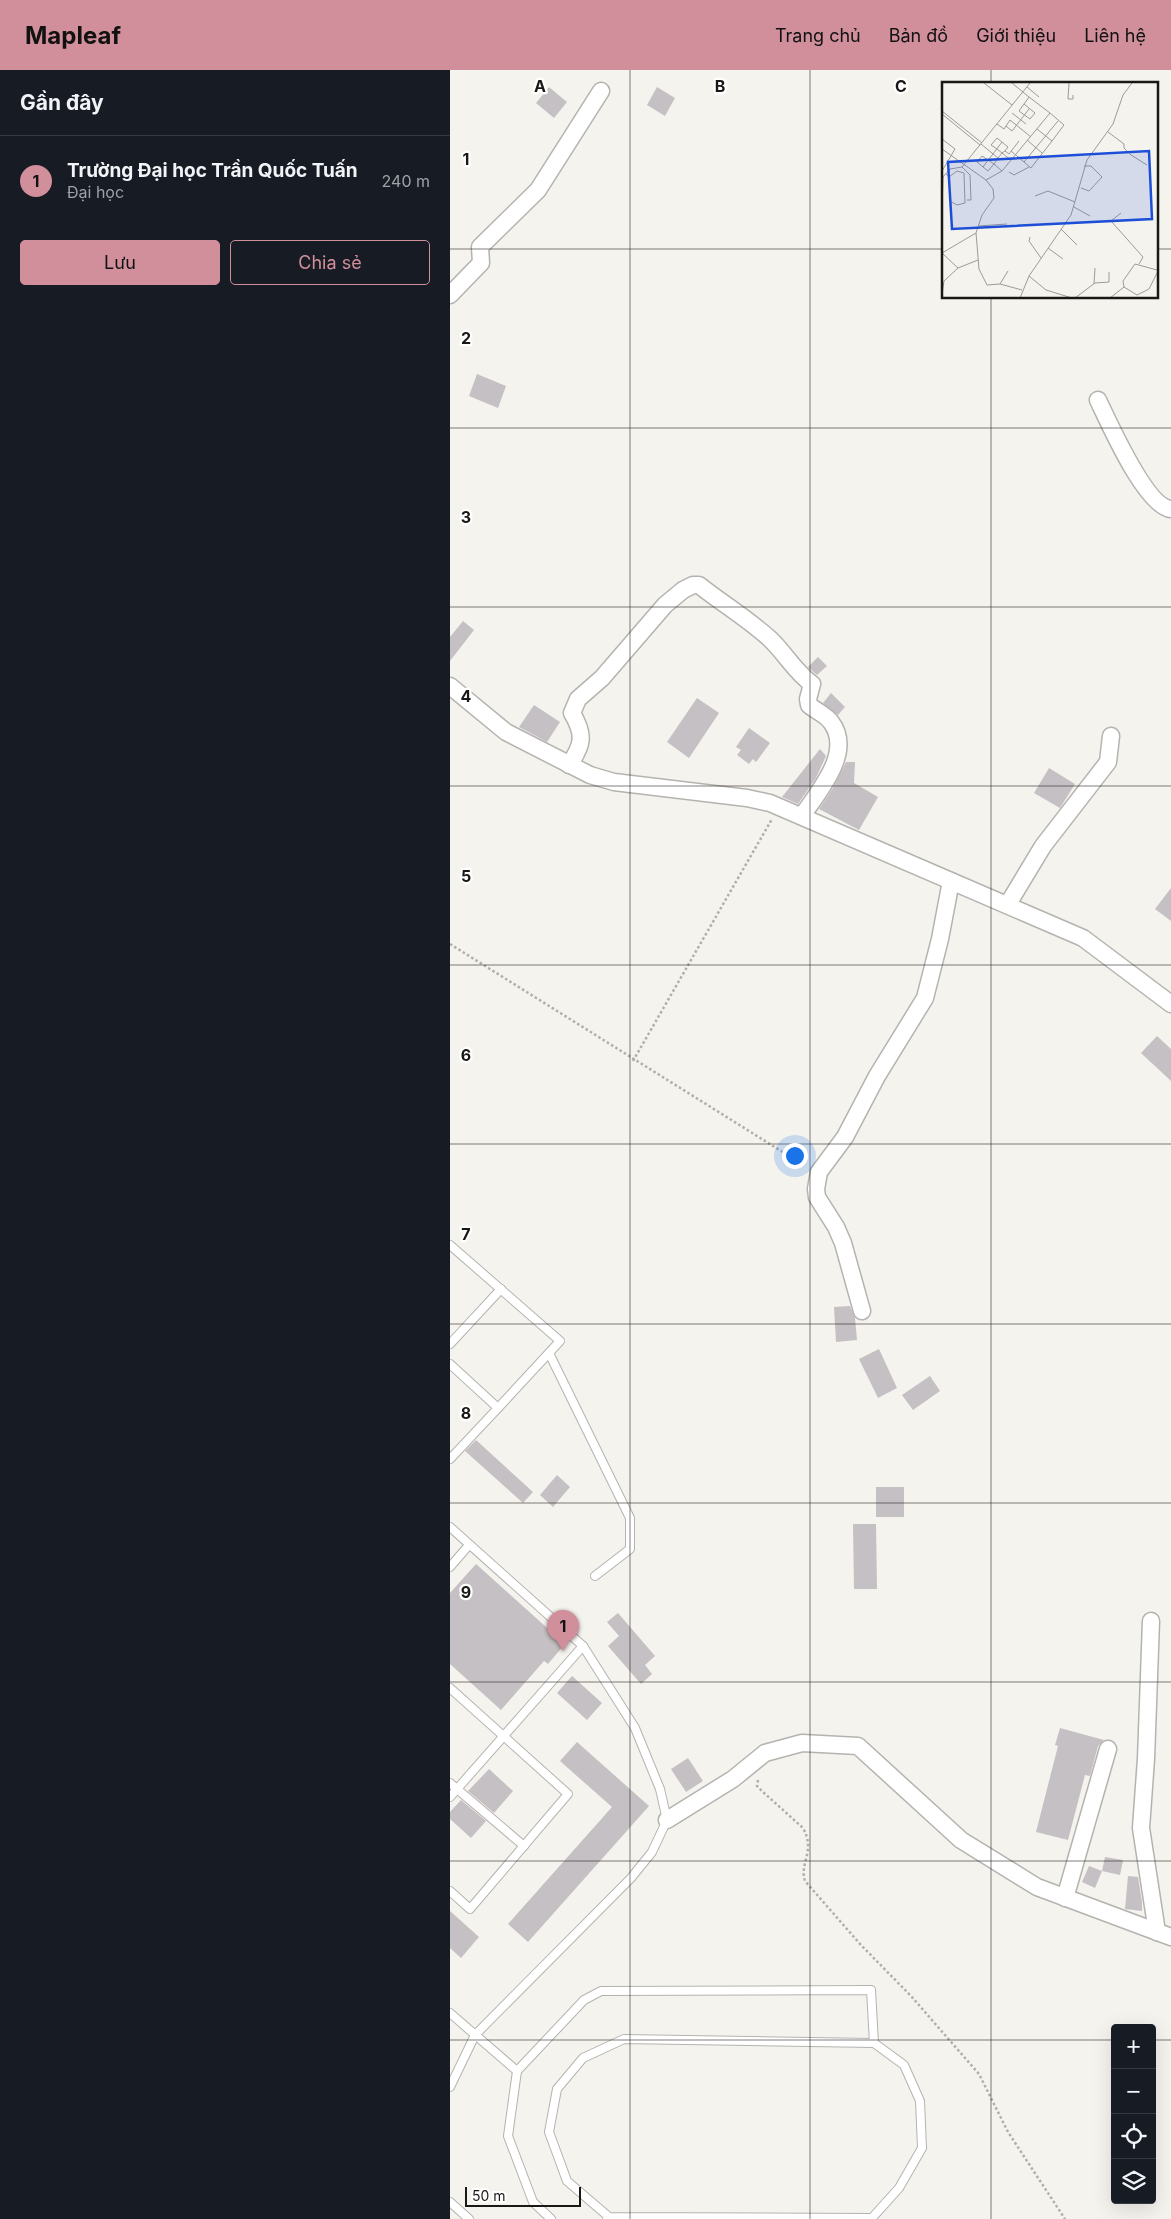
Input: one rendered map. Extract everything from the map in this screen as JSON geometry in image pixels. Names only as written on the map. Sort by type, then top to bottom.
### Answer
[{"type":"street","points":[[450,295],[481,262],[480,247],[538,190],[601,91]]},
{"type":"street","points":[[1098,400],[1132,468],[1160,506],[1171,509]]},
{"type":"street","points":[[569,766],[579,752],[582,741],[572,713],[578,699],[602,678],[665,605],[683,590],[693,585],[699,585],[752,622],[785,653],[800,673],[812,684],[808,699],[809,705],[830,720],[837,732],[838,740],[833,771],[802,816]]},
{"type":"street","points":[[450,686],[506,732],[569,766],[614,782],[747,798],[780,807],[1008,904],[1083,938],[1171,1004]]},
{"type":"street","points":[[1008,904],[1043,846],[1108,762],[1111,736]]},
{"type":"street","points":[[862,1311],[843,1244],[836,1227],[817,1197],[818,1175],[845,1137],[877,1076],[925,998],[940,940],[951,881]]},
{"type":"street","points":[[1151,1621],[1146,1759],[1141,1828],[1164,1934]]},
{"type":"street","points":[[667,1820],[733,1779],[765,1753],[802,1743],[858,1746],[961,1840],[1037,1888],[1164,1934]]},
{"type":"street","points":[[1066,1898],[1108,1749]]},
{"type":"lane","points":[[450,1245],[560,1341],[450,1460]]},
{"type":"lane","points":[[450,1344],[501,1289]]},
{"type":"lane","points":[[549,1353],[630,1518],[630,1549],[595,1576]]},
{"type":"lane","points":[[450,1364],[498,1408]]},
{"type":"lane","points":[[450,1527],[583,1646],[635,1728],[660,1789],[667,1820],[652,1852],[631,1878],[475,2035],[450,2087]]},
{"type":"lane","points":[[450,1567],[469,1546]]},
{"type":"lane","points":[[450,1797],[583,1646]]},
{"type":"lane","points":[[450,1688],[568,1794],[470,1909],[450,1891]]},
{"type":"lane","points":[[450,1783],[524,1846]]},
{"type":"lane","points":[[550,2219],[533,2202],[508,2136],[517,2071],[584,2000],[601,1990],[871,1990],[874,2043]]},
{"type":"lane","points":[[450,2013],[517,2071]]},
{"type":"lane","points":[[624,2039],[874,2043],[904,2065],[920,2101],[922,2148],[899,2188],[872,2218],[608,2218],[567,2181],[549,2132],[557,2089],[583,2058],[624,2039]]},
{"type":"lane","points":[[450,2202],[468,2219]]},
{"type":"path","points":[[633,1061],[780,807]]},
{"type":"path","points":[[450,944],[633,1061],[818,1175]]},
{"type":"path","points":[[765,1774],[758,1780],[757,1786],[804,1828],[808,1835],[809,1852],[803,1872],[805,1881],[979,2074],[1008,2132],[1065,2219]]},
{"type":"building","points":[[549,87],[567,102],[554,118],[536,103]]},
{"type":"building","points":[[657,87],[675,98],[665,116],[647,105]]},
{"type":"building","points":[[477,374],[506,386],[498,408],[469,396]]},
{"type":"building","points":[[463,621],[474,630],[450,661],[450,637]]},
{"type":"building","points":[[818,657],[827,666],[817,675],[808,667]]},
{"type":"building","points":[[831,693],[845,707],[838,715],[823,703]]},
{"type":"building","points":[[697,698],[719,713],[689,758],[667,742]]},
{"type":"building","points":[[534,705],[560,722],[547,742],[519,727]]},
{"type":"building","points":[[749,728],[770,743],[756,762],[753,759],[749,764],[737,755],[741,750],[736,747]]},
{"type":"building","points":[[820,749],[826,756],[816,778],[798,804],[782,797]]},
{"type":"building","points":[[846,762],[855,762],[854,783],[878,797],[859,830],[819,809],[833,788]]},
{"type":"building","points":[[1049,768],[1075,784],[1060,808],[1034,793]]},
{"type":"building","points":[[1171,888],[1171,921],[1155,909]]},
{"type":"building","points":[[1157,1036],[1171,1049],[1171,1081],[1141,1053]]},
{"type":"building","points":[[850,1306],[855,1318],[857,1340],[836,1342],[834,1307]]},
{"type":"building","points":[[879,1349],[897,1388],[878,1398],[859,1359]]},
{"type":"building","points":[[930,1376],[940,1391],[913,1410],[902,1395]]},
{"type":"building","points":[[476,1440],[533,1492],[523,1503],[465,1451]]},
{"type":"building","points":[[557,1475],[570,1487],[553,1507],[540,1495]]},
{"type":"building","points":[[876,1487],[904,1487],[904,1517],[876,1517]]},
{"type":"building","points":[[853,1524],[876,1524],[877,1589],[854,1589]]},
{"type":"building","points":[[476,1564],[565,1644],[548,1664],[544,1661],[501,1710],[450,1664],[450,1593]]},
{"type":"building","points":[[618,1613],[655,1656],[645,1665],[652,1674],[641,1684],[608,1646],[619,1636],[607,1622]]},
{"type":"building","points":[[572,1676],[602,1703],[587,1720],[557,1693]]},
{"type":"building","points":[[1060,1728],[1104,1740],[1098,1746],[1090,1776],[1085,1775],[1068,1840],[1036,1832],[1058,1746],[1055,1745]]},
{"type":"building","points":[[577,1742],[649,1806],[528,1942],[508,1924],[612,1807],[560,1761]]},
{"type":"building","points":[[688,1758],[703,1781],[686,1792],[671,1769]]},
{"type":"building","points":[[489,1769],[513,1791],[494,1813],[468,1791]]},
{"type":"building","points":[[461,1800],[486,1821],[471,1838],[450,1819],[450,1812]]},
{"type":"building","points":[[1105,1857],[1123,1860],[1120,1875],[1102,1871]]},
{"type":"building","points":[[1089,1866],[1102,1871],[1095,1888],[1082,1882]]},
{"type":"building","points":[[1128,1876],[1138,1877],[1142,1911],[1125,1909]]},
{"type":"building","points":[[450,1911],[479,1937],[461,1958],[450,1948]]},
{"type":"place","name":"Trường Đại học Trần Quốc Tuấn","points":[[563,1651]]}]
